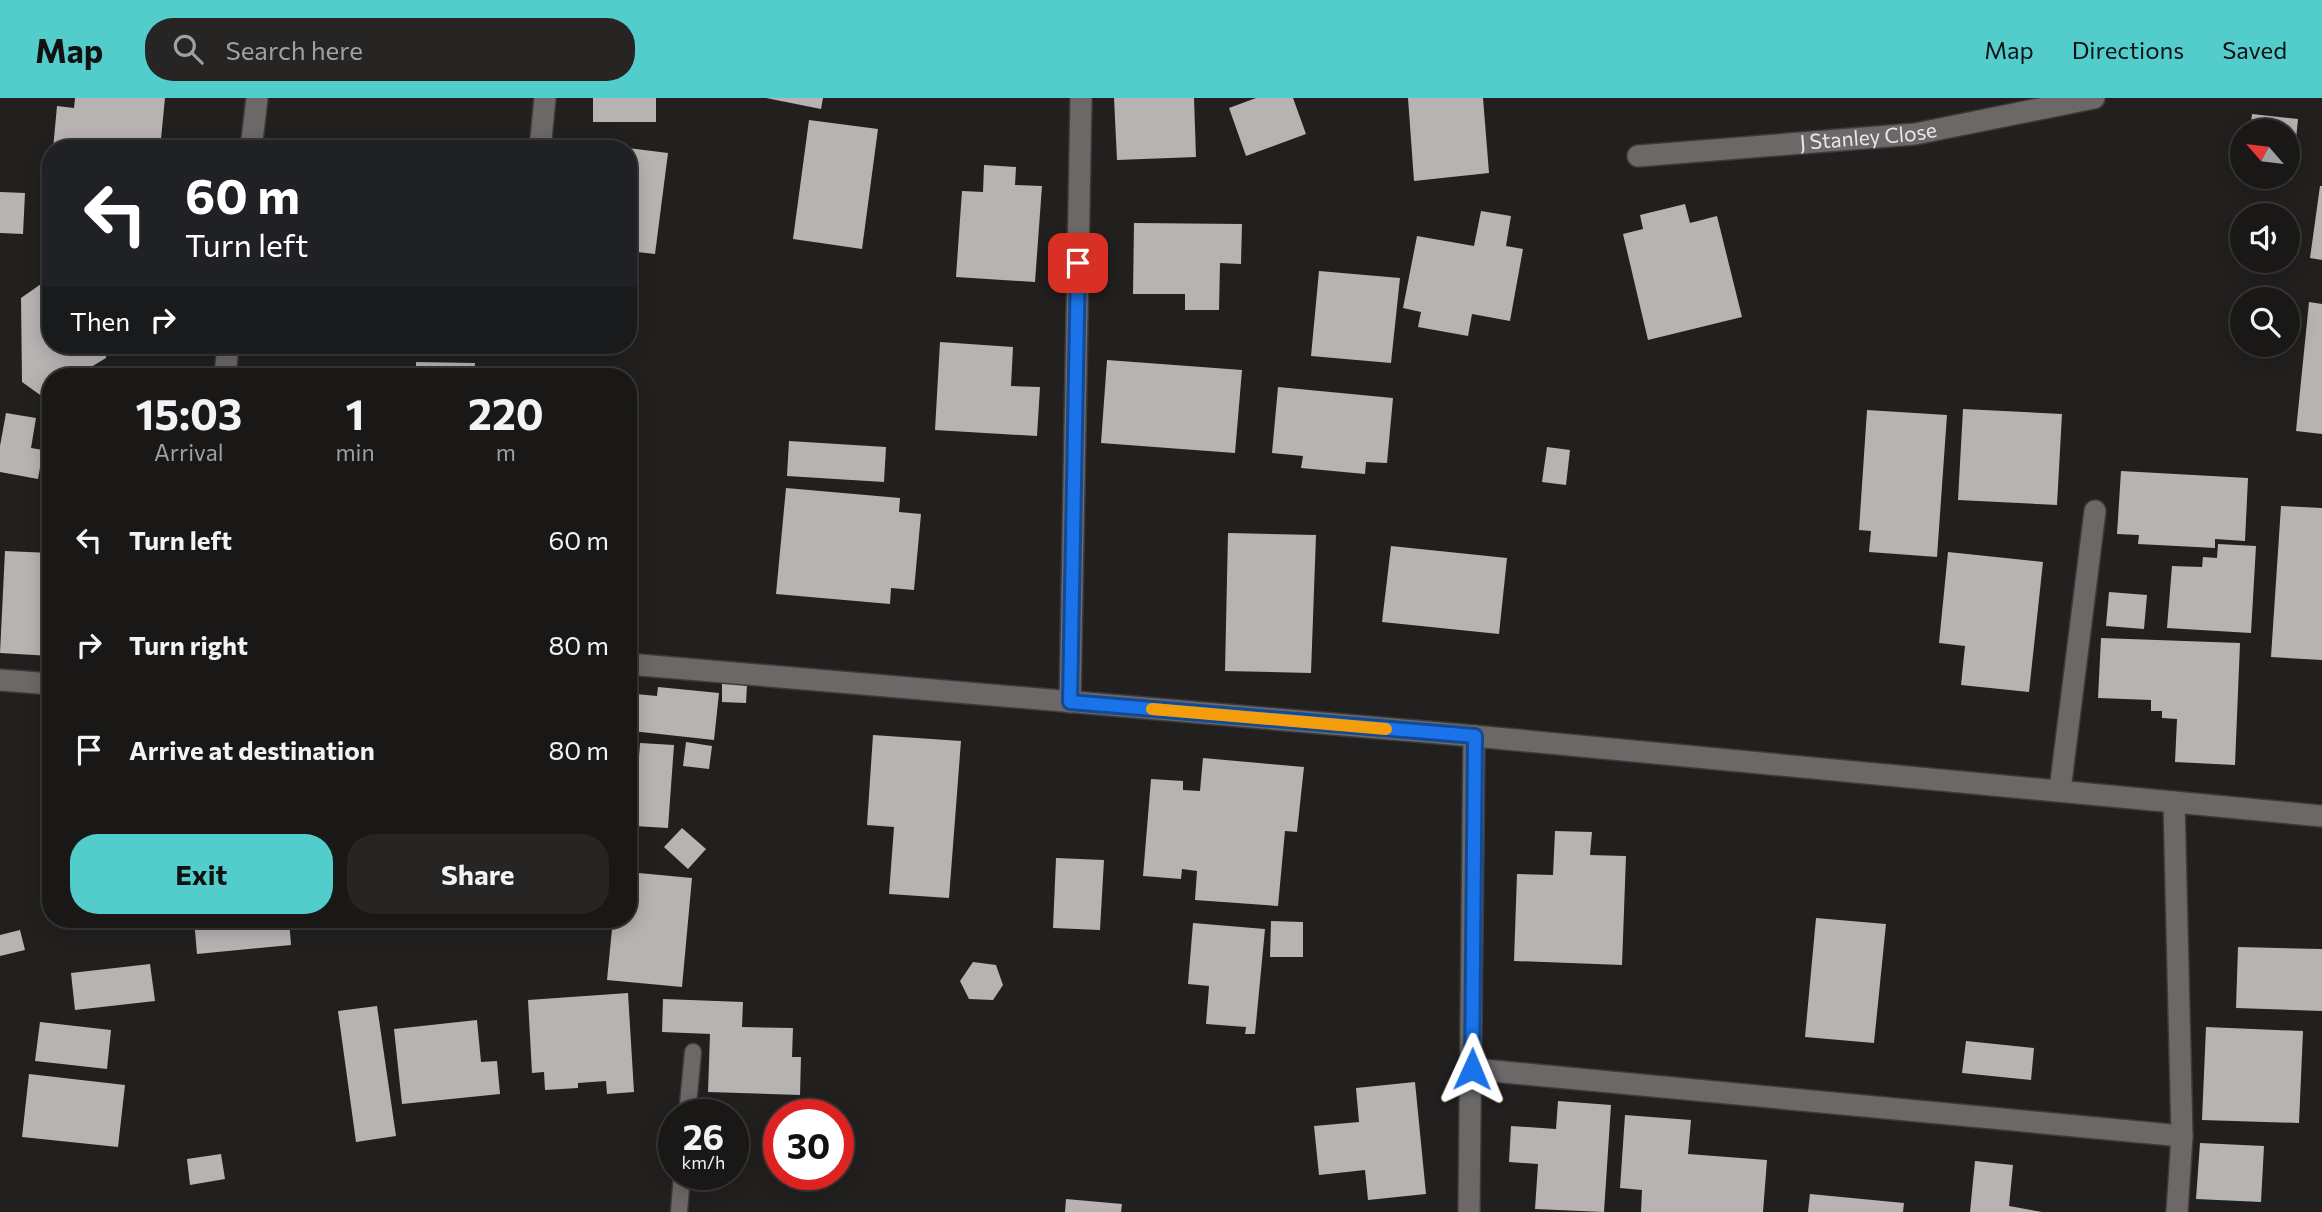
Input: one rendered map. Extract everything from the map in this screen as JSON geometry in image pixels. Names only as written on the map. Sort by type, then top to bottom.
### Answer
[{"type":"street","points":[[252,140],[257,98]]},
{"type":"street","points":[[541,140],[545,98]]},
{"type":"street","points":[[1070,702],[1081,98]]},
{"type":"street","name":"J Stanley Close","points":[[1638,156],[1915,134],[2094,98]]},
{"type":"street","points":[[2060,790],[2095,511]]},
{"type":"street","points":[[637,665],[1475,736],[2322,816]]},
{"type":"street","points":[[0,680],[42,683]]},
{"type":"street","points":[[1469,1212],[1475,736]]},
{"type":"street","points":[[2174,802],[2182,1136],[2176,1212]]},
{"type":"street","points":[[1472,1069],[2182,1136]]},
{"type":"lane","points":[[689,1099],[693,1052]]},
{"type":"lane","points":[[679,1212],[681,1190]]},
{"type":"building","points":[[75,98],[165,98],[161,140],[54,140],[57,106],[74,108]]},
{"type":"building","points":[[593,98],[656,98],[656,122],[593,122]]},
{"type":"building","points":[[766,98],[823,98],[821,109]]},
{"type":"building","points":[[1114,98],[1194,98],[1196,157],[1117,160]]},
{"type":"building","points":[[1256,98],[1293,98],[1306,134],[1246,156],[1229,108]]},
{"type":"building","points":[[1408,98],[1483,98],[1489,173],[1414,181]]},
{"type":"building","points":[[2252,114],[2298,119],[2251,119]]},
{"type":"building","points":[[809,120],[878,129],[862,249],[793,239]]},
{"type":"building","points":[[637,149],[668,153],[655,254],[637,252]]},
{"type":"building","points":[[984,165],[1016,167],[1015,185],[1042,186],[1035,282],[956,277],[962,191],[983,192]]},
{"type":"building","points":[[2322,186],[2322,260],[2310,258]]},
{"type":"building","points":[[0,192],[25,193],[23,234],[0,233]]},
{"type":"building","points":[[1685,204],[1690,223],[1717,216],[1742,317],[1648,340],[1623,234],[1643,229],[1640,215]]},
{"type":"building","points":[[1481,211],[1511,216],[1506,246],[1523,249],[1510,321],[1472,314],[1468,336],[1418,327],[1421,312],[1403,308],[1417,236],[1474,246]]},
{"type":"building","points":[[1134,223],[1242,224],[1241,264],[1220,263],[1219,310],[1185,310],[1185,294],[1133,294]]},
{"type":"building","points":[[1319,271],[1400,278],[1391,363],[1311,356]]},
{"type":"building","points":[[42,283],[42,354],[106,354],[106,358],[89,368],[42,368],[42,396],[22,382],[21,298]]},
{"type":"building","points":[[2309,302],[2322,304],[2322,434],[2296,431]]},
{"type":"building","points":[[940,342],[1013,347],[1011,386],[1040,387],[1037,436],[935,430]]},
{"type":"building","points":[[1107,360],[1242,370],[1235,453],[1101,443]]},
{"type":"building","points":[[416,362],[475,363],[475,368],[416,368]]},
{"type":"building","points":[[1278,387],[1393,398],[1387,463],[1366,462],[1365,474],[1301,468],[1303,456],[1272,453]]},
{"type":"building","points":[[1963,409],[2062,414],[2057,505],[1958,500]]},
{"type":"building","points":[[1867,410],[1947,415],[1937,557],[1869,552],[1871,531],[1859,530]]},
{"type":"building","points":[[6,413],[36,418],[31,448],[42,450],[38,479],[0,472],[0,446]]},
{"type":"building","points":[[789,441],[886,447],[884,482],[787,476]]},
{"type":"building","points":[[1547,447],[1570,450],[1566,485],[1542,482]]},
{"type":"building","points":[[2121,471],[2248,478],[2245,541],[2215,539],[2215,548],[2138,544],[2139,535],[2117,534]]},
{"type":"building","points":[[786,488],[900,498],[899,512],[921,514],[914,590],[891,588],[890,604],[776,594]]},
{"type":"building","points":[[2281,506],[2322,508],[2322,660],[2271,657]]},
{"type":"building","points":[[1228,533],[1316,535],[1311,673],[1225,671]]},
{"type":"building","points":[[2218,544],[2256,546],[2251,633],[2167,628],[2172,566],[2202,567],[2203,557],[2217,558]]},
{"type":"building","points":[[1391,546],[1507,558],[1499,634],[1382,622]]},
{"type":"building","points":[[5,551],[42,553],[42,655],[0,653]]},
{"type":"building","points":[[1948,552],[2043,562],[2029,692],[1961,685],[1965,646],[1939,643]]},
{"type":"building","points":[[2109,592],[2147,595],[2144,629],[2106,626]]},
{"type":"building","points":[[2101,638],[2240,643],[2235,765],[2175,762],[2177,719],[2162,718],[2162,711],[2151,711],[2151,700],[2098,698]]},
{"type":"building","points":[[722,683],[747,684],[746,703],[722,702]]},
{"type":"building","points":[[658,687],[719,693],[714,740],[637,732],[637,694],[657,696]]},
{"type":"building","points":[[873,735],[961,741],[949,898],[889,894],[894,827],[867,825]]},
{"type":"building","points":[[686,742],[712,746],[709,769],[683,766]]},
{"type":"building","points":[[640,743],[674,745],[668,828],[637,826]]},
{"type":"building","points":[[1203,758],[1304,767],[1297,832],[1285,831],[1278,906],[1195,900],[1197,871],[1182,869],[1181,879],[1143,876],[1151,779],[1183,781],[1183,790],[1200,791]]},
{"type":"building","points":[[682,828],[706,849],[688,869],[664,847]]},
{"type":"building","points":[[1555,831],[1592,832],[1590,855],[1626,856],[1622,965],[1514,961],[1517,874],[1553,875]]},
{"type":"building","points":[[1056,858],[1104,860],[1100,930],[1053,928]]},
{"type":"building","points":[[637,873],[692,878],[682,987],[607,980],[612,928],[637,928]]},
{"type":"building","points":[[1816,918],[1886,924],[1874,1043],[1805,1037]]},
{"type":"building","points":[[1271,921],[1303,922],[1303,957],[1270,957]]},
{"type":"building","points":[[1193,923],[1265,929],[1255,1034],[1245,1034],[1246,1027],[1206,1024],[1209,986],[1188,984]]},
{"type":"building","points":[[195,928],[290,928],[291,945],[197,954]]},
{"type":"building","points":[[20,930],[25,950],[0,956],[0,935]]},
{"type":"building","points":[[2238,947],[2322,949],[2322,1011],[2236,1008]]},
{"type":"building","points":[[973,962],[996,965],[1003,985],[993,1000],[969,999],[960,981]]},
{"type":"building","points":[[150,964],[155,1001],[75,1010],[71,973]]},
{"type":"building","points":[[628,993],[634,1092],[607,1094],[606,1081],[578,1083],[578,1088],[545,1090],[544,1072],[532,1073],[528,1000]]},
{"type":"building","points":[[663,999],[743,1002],[742,1027],[793,1028],[792,1057],[801,1057],[800,1095],[708,1092],[710,1034],[662,1032]]},
{"type":"building","points":[[377,1006],[396,1136],[356,1142],[338,1011]]},
{"type":"building","points":[[477,1020],[481,1062],[497,1061],[500,1094],[402,1104],[394,1029]]},
{"type":"building","points":[[40,1022],[111,1030],[107,1069],[35,1061]]},
{"type":"building","points":[[2206,1027],[2303,1031],[2299,1123],[2202,1120]]},
{"type":"building","points":[[1966,1041],[2034,1048],[2031,1080],[1962,1073]]},
{"type":"building","points":[[29,1074],[125,1085],[118,1147],[22,1137]]},
{"type":"building","points":[[1415,1082],[1426,1194],[1368,1200],[1365,1170],[1319,1175],[1314,1126],[1359,1122],[1356,1088]]},
{"type":"building","points":[[1558,1101],[1611,1105],[1604,1212],[1535,1209],[1538,1164],[1509,1162],[1511,1126],[1556,1129]]},
{"type":"building","points":[[1625,1115],[1691,1120],[1688,1154],[1767,1160],[1763,1212],[1641,1212],[1642,1190],[1620,1188]]},
{"type":"building","points":[[2200,1143],[2264,1146],[2261,1202],[2196,1199]]},
{"type":"building","points":[[221,1154],[225,1179],[190,1185],[187,1159]]},
{"type":"building","points":[[1975,1161],[2013,1165],[2009,1206],[2042,1212],[1970,1212]]},
{"type":"building","points":[[1810,1194],[1904,1203],[1903,1212],[1808,1212]]},
{"type":"building","points":[[1066,1199],[1122,1204],[1121,1212],[1065,1212]]},
{"type":"slow traffic","points":[[1152,709],[1386,729]]},
{"type":"route","points":[[1078,263],[1070,702],[1475,736],[1472,1069]]}]
